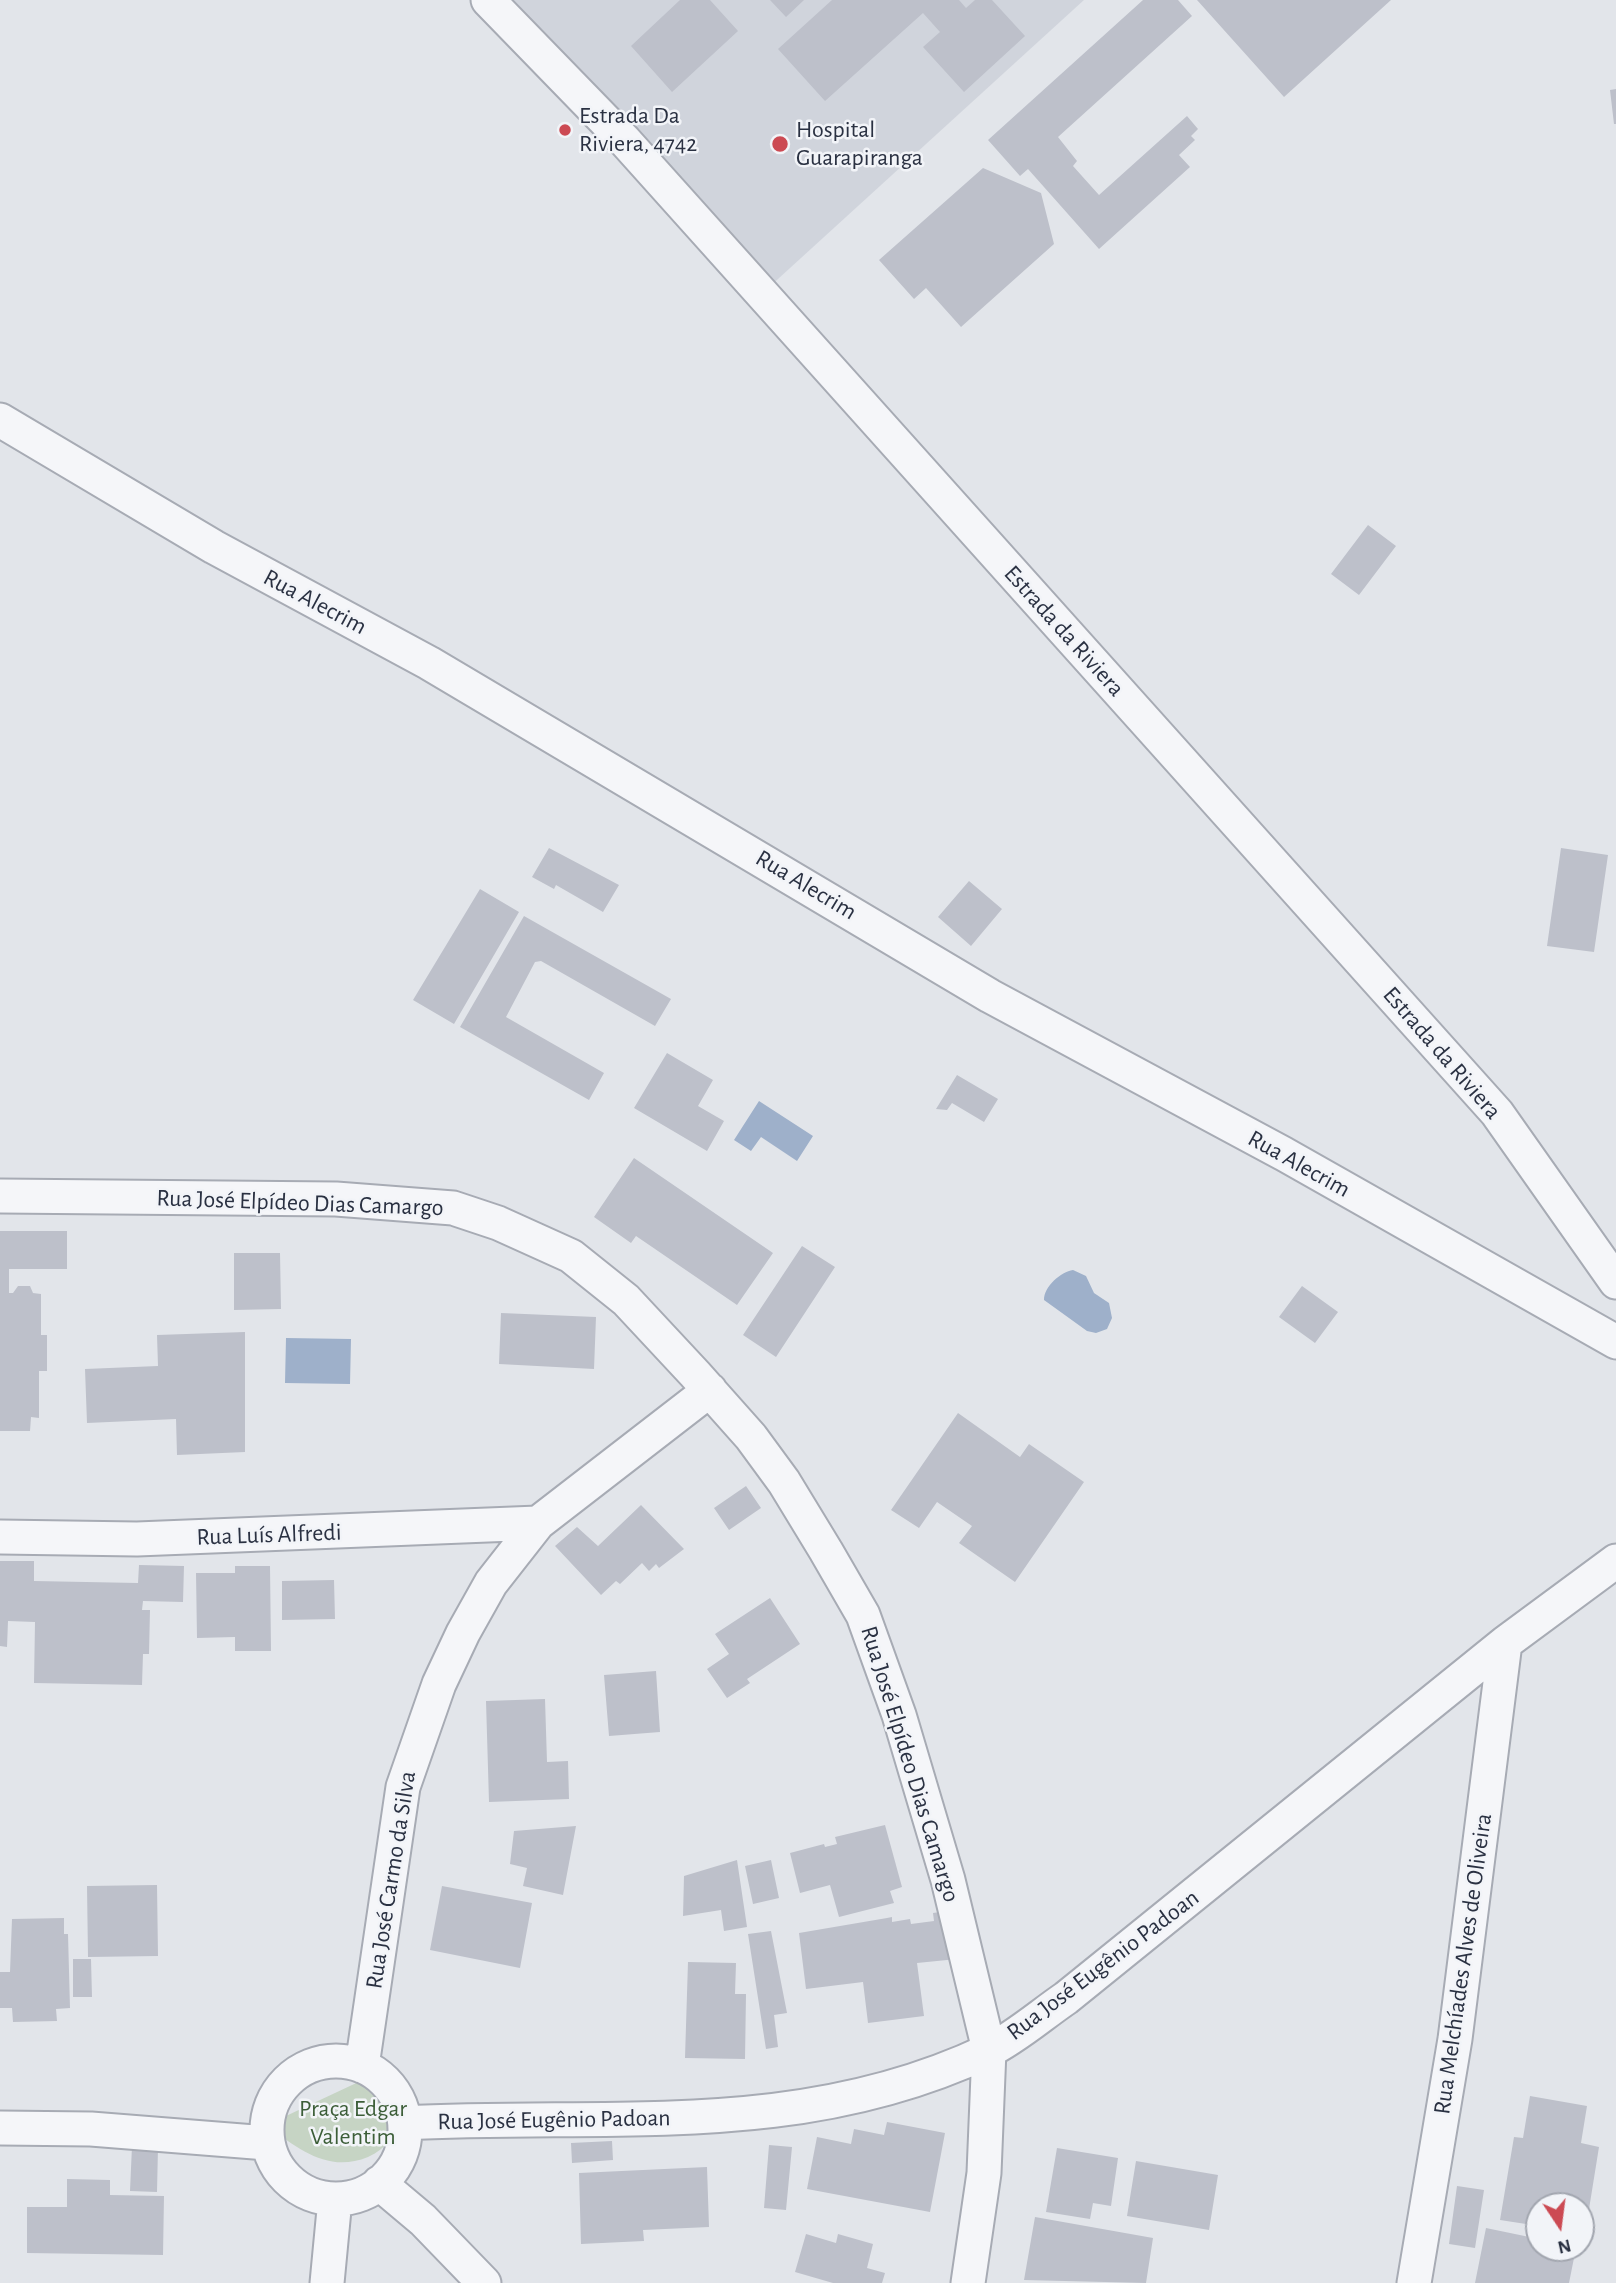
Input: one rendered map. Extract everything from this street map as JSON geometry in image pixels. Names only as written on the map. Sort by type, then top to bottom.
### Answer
[{"type":"street","name":"Estrada da Riviera","points":[[488,0],[625,141],[1497,1113],[1616,1282]]},
{"type":"street","name":"Rua Alecrim","points":[[0,420],[214,547],[429,663],[990,996],[1295,1161],[1616,1342]]},
{"type":"street","name":"Rua José Elpídeo Dias Camargo","points":[[0,1196],[336,1199],[453,1209],[498,1223],[570,1256],[626,1300],[710,1390],[751,1437],[784,1482],[863,1615],[899,1715],[941,1856],[989,2050],[984,2173],[968,2283]]},
{"type":"street","name":"Rua José Carmo da Silva","points":[[362,2066],[395,1831],[415,1746],[463,1633],[491,1583],[538,1523],[710,1390]]},
{"type":"street","name":"Rua Luís Alfredi","points":[[0,1537],[136,1539],[538,1523]]},
{"type":"street","name":"Rua José Eugênio Padoan","points":[[405,2123],[496,2118],[621,2121],[766,2113],[836,2102],[915,2079],[989,2050],[1066,1998],[1504,1643],[1616,1561]]},
{"type":"street","name":"Rua Melchíades Alves de Oliveira","points":[[1415,2283],[1455,2039],[1504,1643]]},
{"type":"street","points":[[342,2062],[362,2066],[380,2077],[395,2094],[405,2123],[399,2157],[379,2183],[359,2195],[335,2199],[304,2192],[291,2183],[272,2158],[267,2143],[267,2122],[272,2101],[292,2077],[320,2063],[342,2062]]},
{"type":"street","points":[[0,2128],[91,2129],[267,2143]]},
{"type":"street","points":[[379,2183],[423,2220],[484,2283]]},
{"type":"street","points":[[327,2283],[335,2199]]},
{"type":"shaded area","name":"Hospital Guarapiranga","points":[[501,0],[1084,0],[767,289]]},
{"type":"green space","name":"Praça Edgar Valentim","points":[[367,2078],[383,2088],[400,2117],[389,2141],[374,2154],[354,2161],[328,2161],[304,2151],[270,2128],[271,2123]]},
{"type":"water","points":[[759,1101],[813,1136],[797,1161],[761,1137],[751,1151],[734,1140]]},
{"type":"water","points":[[1073,1270],[1086,1276],[1094,1293],[1109,1303],[1112,1318],[1107,1329],[1096,1333],[1087,1331],[1044,1300],[1054,1280]]},
{"type":"water","points":[[286,1338],[351,1339],[350,1384],[285,1383]]},
{"type":"building","points":[[680,0],[710,0],[738,31],[672,92],[631,46]]},
{"type":"building","points":[[770,0],[804,0],[786,17]]},
{"type":"building","points":[[832,0],[959,0],[966,8],[975,0],[992,0],[1025,36],[964,92],[923,47],[940,32],[923,13],[825,101],[778,49]]},
{"type":"building","points":[[1143,0],[1178,0],[1192,16],[1058,137],[1077,161],[1073,166],[1099,195],[1187,116],[1198,129],[1191,136],[1195,140],[1179,155],[1190,167],[1099,249],[1028,169],[1020,176],[988,140]]},
{"type":"building","points":[[1197,0],[1391,0],[1284,97]]},
{"type":"building","points":[[1616,89],[1616,124],[1614,124],[1610,90]]},
{"type":"building","points":[[983,168],[1041,193],[1054,244],[961,327],[926,288],[914,299],[879,260]]},
{"type":"building","points":[[1368,525],[1396,546],[1359,595],[1331,574]]},
{"type":"building","points":[[549,848],[619,885],[603,912],[556,885],[554,889],[532,877]]},
{"type":"building","points":[[1561,848],[1608,855],[1594,952],[1547,946]]},
{"type":"building","points":[[969,881],[1002,909],[971,946],[938,917]]},
{"type":"building","points":[[480,889],[519,912],[454,1024],[413,1000]]},
{"type":"building","points":[[524,916],[671,999],[655,1026],[541,961],[535,962],[506,1017],[604,1073],[589,1100],[460,1027]]},
{"type":"building","points":[[667,1053],[713,1080],[698,1106],[724,1121],[707,1151],[634,1108]]},
{"type":"building","points":[[957,1075],[998,1099],[984,1122],[952,1103],[947,1110],[936,1109]]},
{"type":"building","points":[[634,1158],[773,1253],[737,1305],[636,1236],[631,1243],[594,1217]]},
{"type":"building","points":[[0,1231],[67,1231],[67,1269],[9,1269],[9,1293],[13,1293],[18,1286],[30,1286],[33,1293],[41,1294],[41,1335],[47,1335],[47,1371],[39,1371],[39,1418],[31,1417],[30,1431],[0,1431]]},
{"type":"building","points":[[802,1246],[835,1267],[776,1357],[743,1335]]},
{"type":"building","points":[[234,1253],[280,1253],[281,1309],[234,1310]]},
{"type":"building","points":[[1302,1286],[1338,1312],[1315,1343],[1279,1317]]},
{"type":"building","points":[[501,1313],[596,1317],[594,1369],[499,1364]]},
{"type":"building","points":[[245,1332],[245,1452],[177,1455],[176,1419],[87,1423],[85,1369],[158,1366],[157,1335]]},
{"type":"building","points":[[958,1413],[1020,1457],[1029,1444],[1084,1482],[1015,1582],[959,1543],[972,1526],[937,1502],[919,1528],[891,1510]]},
{"type":"building","points":[[746,1486],[761,1508],[729,1530],[714,1508]]},
{"type":"building","points":[[641,1505],[684,1549],[659,1568],[656,1564],[649,1571],[642,1563],[620,1584],[616,1581],[601,1595],[555,1546],[577,1527],[598,1546]]},
{"type":"building","points":[[0,1561],[34,1561],[34,1581],[138,1583],[139,1565],[184,1566],[183,1602],[143,1601],[142,1610],[150,1610],[149,1654],[143,1654],[142,1685],[34,1683],[35,1622],[8,1621],[7,1647],[0,1646]]},
{"type":"building","points":[[235,1566],[270,1566],[271,1651],[235,1651],[235,1637],[197,1638],[196,1573],[235,1573]]},
{"type":"building","points":[[334,1580],[335,1619],[282,1620],[282,1581]]},
{"type":"building","points":[[770,1598],[800,1644],[747,1679],[750,1683],[727,1698],[707,1669],[729,1654],[715,1634]]},
{"type":"building","points":[[656,1671],[660,1732],[609,1736],[604,1675]]},
{"type":"building","points":[[545,1699],[547,1762],[568,1761],[569,1799],[489,1802],[486,1701]]},
{"type":"building","points":[[885,1825],[902,1887],[890,1891],[894,1903],[839,1917],[830,1885],[800,1893],[790,1853],[824,1844],[825,1847],[837,1844],[835,1837]]},
{"type":"building","points":[[576,1826],[563,1895],[523,1886],[527,1868],[510,1864],[514,1831]]},
{"type":"building","points":[[737,1860],[747,1927],[724,1931],[721,1910],[683,1916],[684,1876]]},
{"type":"building","points":[[771,1860],[779,1898],[753,1904],[745,1866]]},
{"type":"building","points":[[157,1885],[158,1956],[88,1957],[87,1886]]},
{"type":"building","points":[[442,1886],[532,1903],[520,1968],[430,1950]]},
{"type":"building","points":[[947,1911],[957,1959],[917,1963],[924,2016],[868,2023],[863,1982],[806,1989],[799,1933],[892,1917],[892,1922],[910,1919],[911,1924],[934,1921],[933,1913]]},
{"type":"building","points":[[64,1918],[64,1934],[68,1934],[70,2008],[56,2009],[57,2021],[13,2022],[12,2008],[0,2008],[0,1972],[10,1972],[12,1919]]},
{"type":"building","points":[[771,1931],[787,2013],[774,2015],[778,2047],[766,2049],[748,1934]]},
{"type":"building","points":[[73,1959],[91,1959],[92,1997],[73,1997]]},
{"type":"building","points":[[688,1962],[736,1963],[735,1994],[746,1994],[745,2059],[685,2058]]},
{"type":"building","points":[[1530,2096],[1587,2106],[1581,2143],[1599,2147],[1592,2192],[1525,2192],[1525,2224],[1500,2220],[1514,2137],[1523,2138]]},
{"type":"building","points":[[887,2122],[945,2133],[930,2212],[807,2189],[817,2137],[851,2144],[854,2129],[884,2135]]},
{"type":"building","points":[[612,2141],[613,2160],[572,2163],[571,2143]]},
{"type":"building","points":[[769,2145],[792,2147],[786,2210],[764,2208]]},
{"type":"building","points":[[132,2146],[158,2147],[157,2192],[130,2191]]},
{"type":"building","points":[[1057,2148],[1118,2158],[1111,2206],[1093,2203],[1090,2219],[1046,2212]]},
{"type":"building","points":[[1136,2161],[1218,2175],[1209,2230],[1127,2216]]},
{"type":"building","points":[[707,2167],[709,2227],[643,2230],[644,2241],[581,2244],[579,2173]]},
{"type":"building","points":[[67,2179],[110,2180],[110,2195],[164,2196],[163,2255],[27,2253],[27,2207],[67,2207]]},
{"type":"building","points":[[1457,2186],[1484,2190],[1475,2248],[1449,2244]]},
{"type":"building","points":[[1035,2217],[1153,2238],[1146,2283],[1024,2280]]},
{"type":"building","points":[[1486,2228],[1525,2236],[1525,2262],[1573,2262],[1569,2283],[1475,2283]]},
{"type":"building","points":[[806,2234],[836,2243],[838,2234],[873,2244],[867,2268],[885,2273],[882,2283],[833,2283],[795,2272]]},
{"type":"place","name":"Estrada Da Riviera, 4742","points":[[565,130]]},
{"type":"place","name":"Hospital Guarapiranga","points":[[780,144]]}]
